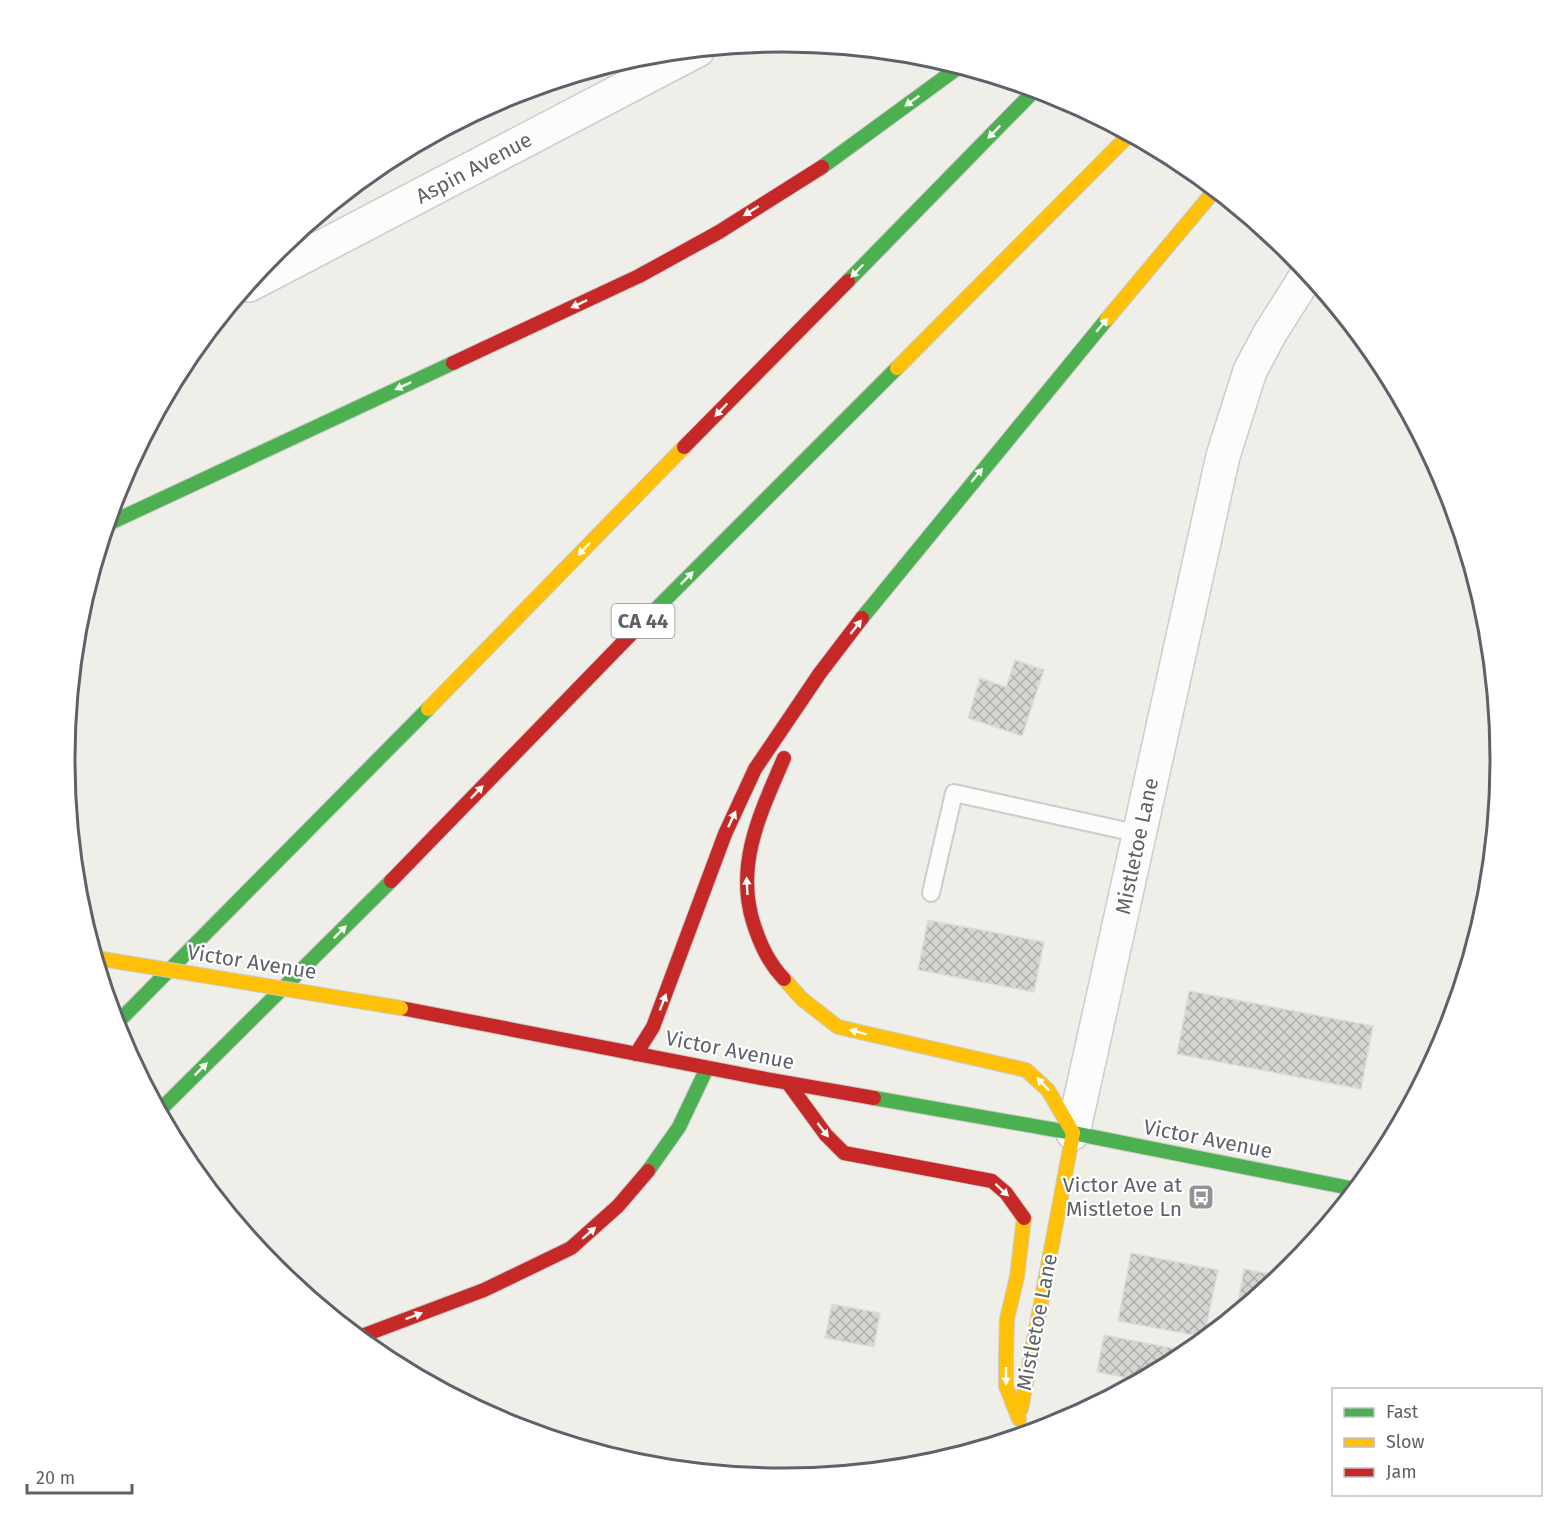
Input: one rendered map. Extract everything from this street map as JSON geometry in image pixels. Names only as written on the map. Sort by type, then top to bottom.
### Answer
[{"type":"main road","points":[[118,519],[639,276],[719,232],[833,160],[951,73]]},
{"type":"main road","points":[[124,1016],[1028,97]]},
{"type":"main road","name":"CA 44","points":[[165,1105],[363,909],[619,646],[1124,140]]},
{"type":"main road","points":[[636,1053],[653,1028],[693,915],[725,834],[755,769],[820,674],[896,575],[1210,196]]},
{"type":"main road","points":[[820,674],[758,818],[746,869],[747,902],[760,945],[775,969],[802,999],[838,1026],[1026,1070],[1039,1078],[1050,1092],[1073,1133]]},
{"type":"main road","name":"Victor Avenue","points":[[105,959],[401,1008],[707,1068],[1073,1133],[1347,1187]]},
{"type":"main road","points":[[369,1333],[484,1290],[571,1248],[618,1206],[658,1159],[679,1127],[707,1068]]},
{"type":"main road","points":[[788,1083],[826,1136],[844,1152],[992,1181],[1004,1190],[1024,1218],[1017,1277],[1008,1319],[1006,1353],[1006,1386],[1019,1419]]},
{"type":"main road","name":"Mistletoe Lane","points":[[1017,1427],[1073,1133]]},
{"type":"street","name":"Aspin Avenue","points":[[270,274],[677,61]]},
{"type":"street","name":"Mistletoe Lane","points":[[1073,1133],[1223,456],[1250,371],[1269,335],[1303,281]]},
{"type":"lane","points":[[931,892],[954,793],[1140,834]]},
{"type":"building","points":[[1015,660],[1044,670],[1022,736],[968,718],[980,678],[1006,687]]},
{"type":"building","points":[[928,920],[1044,942],[1034,992],[918,970]]},
{"type":"building","points":[[1189,991],[1373,1026],[1361,1089],[1177,1054]]},
{"type":"building","points":[[1131,1253],[1218,1270],[1206,1327],[1194,1335],[1118,1321]]},
{"type":"building","points":[[1244,1269],[1269,1274],[1249,1292],[1238,1301]]},
{"type":"building","points":[[832,1304],[880,1313],[874,1347],[825,1338]]},
{"type":"building","points":[[1104,1335],[1172,1348],[1171,1351],[1128,1378],[1097,1372]]},
{"type":"traffic: fast","points":[[822,167],[950,73]]},
{"type":"traffic: fast","points":[[848,281],[1028,97]]},
{"type":"traffic: fast","points":[[862,618],[1107,319]]},
{"type":"traffic: fast","points":[[118,519],[453,363]]},
{"type":"traffic: fast","points":[[637,628],[897,368]]},
{"type":"traffic: fast","points":[[124,1016],[428,709]]},
{"type":"traffic: fast","points":[[165,1105],[391,881]]},
{"type":"traffic: fast","points":[[648,1171],[679,1127],[707,1068]]},
{"type":"traffic: fast","points":[[874,1098],[1073,1133],[1347,1187]]},
{"type":"traffic: slow","points":[[897,368],[1124,140]]},
{"type":"traffic: slow","points":[[1107,319],[1210,196]]},
{"type":"traffic: slow","points":[[428,709],[684,447]]},
{"type":"traffic: slow","points":[[105,959],[401,1008]]},
{"type":"traffic: slow","points":[[784,979],[802,999],[838,1027],[1026,1070],[1048,1090],[1073,1133]]},
{"type":"traffic: slow","points":[[1021,1409],[1073,1133]]},
{"type":"traffic: slow","points":[[1019,1419],[1006,1386],[1006,1353],[1007,1319],[1017,1277],[1024,1218]]},
{"type":"traffic: jam","points":[[453,363],[639,276],[719,232],[822,167]]},
{"type":"traffic: jam","points":[[684,447],[848,281]]},
{"type":"traffic: jam","points":[[636,1054],[653,1027],[725,834],[755,769],[820,673],[862,618]]},
{"type":"traffic: jam","points":[[391,881],[637,628]]},
{"type":"traffic: jam","points":[[784,758],[759,818],[749,858],[747,879],[748,900],[753,922],[769,959],[784,979]]},
{"type":"traffic: jam","points":[[401,1008],[874,1098]]},
{"type":"traffic: jam","points":[[788,1083],[826,1135],[844,1153],[992,1181],[1006,1193],[1024,1218]]},
{"type":"traffic: jam","points":[[369,1333],[484,1290],[571,1248],[618,1206],[648,1171]]},
{"type":"place","name":"Victor Ave at Mistletoe Ln","points":[[1201,1197]]}]
